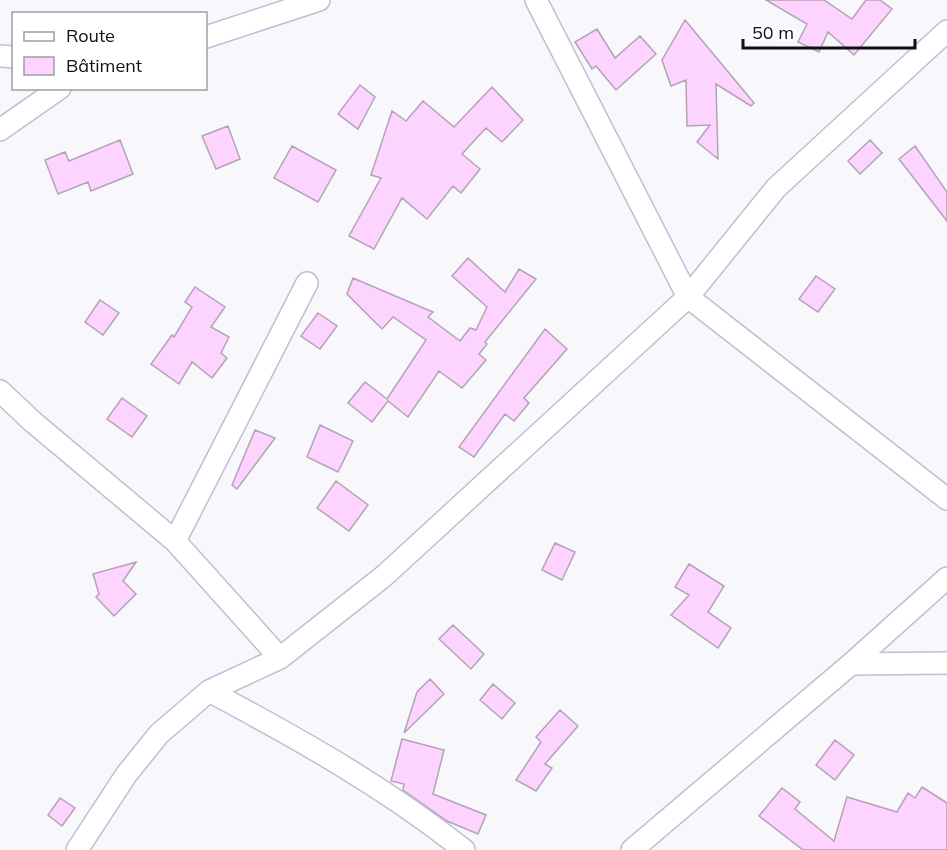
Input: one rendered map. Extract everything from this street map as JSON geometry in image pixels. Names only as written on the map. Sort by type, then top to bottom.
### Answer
[{"type":"street","points":[[207,37],[319,0]]},
{"type":"street","points":[[536,0],[688,297],[947,499]]},
{"type":"street","points":[[77,850],[126,774],[159,734],[208,691],[280,658],[384,576],[688,297],[777,188],[947,32]]},
{"type":"street","points":[[0,130],[57,90]]},
{"type":"street","points":[[175,541],[307,282]]},
{"type":"street","points":[[0,391],[33,422],[175,541],[280,658]]},
{"type":"street","points":[[632,850],[851,664],[947,578]]},
{"type":"street","points":[[851,664],[947,663]]},
{"type":"street","points":[[208,691],[304,741],[395,800],[464,850]]},
{"type":"building","points":[[766,0],[824,0],[852,19],[866,0],[880,0],[892,9],[854,55],[828,32],[819,52],[798,42],[807,24]]},
{"type":"building","points":[[685,20],[754,103],[751,106],[716,84],[718,159],[697,142],[710,125],[687,126],[686,80],[671,86],[662,60]]},
{"type":"building","points":[[597,29],[615,58],[640,36],[656,54],[616,90],[596,66],[592,69],[575,42]]},
{"type":"building","points":[[360,85],[375,97],[358,129],[338,114]]},
{"type":"building","points":[[492,87],[523,120],[502,142],[486,128],[462,154],[480,169],[461,193],[453,186],[427,219],[402,198],[374,249],[349,236],[381,178],[371,175],[392,111],[406,121],[423,101],[454,127]]},
{"type":"building","points":[[228,126],[240,159],[216,169],[202,136]]},
{"type":"building","points":[[120,140],[133,174],[91,191],[88,182],[58,194],[45,160],[65,152],[69,161]]},
{"type":"building","points":[[870,140],[882,153],[860,174],[848,161]]},
{"type":"building","points":[[292,146],[336,170],[318,202],[274,178]]},
{"type":"building","points":[[915,146],[947,192],[947,221],[899,159]]},
{"type":"building","points":[[468,258],[505,292],[519,269],[536,279],[485,342],[487,344],[479,354],[486,360],[462,388],[439,371],[408,417],[388,401],[372,422],[348,403],[365,382],[387,399],[426,340],[393,317],[382,329],[347,294],[353,278],[433,312],[428,317],[460,341],[470,328],[476,330],[487,307],[452,276]]},
{"type":"building","points":[[816,276],[835,289],[818,312],[799,299]]},
{"type":"building","points":[[195,287],[225,307],[211,327],[229,337],[221,353],[227,358],[212,378],[192,362],[179,384],[151,364],[172,335],[174,337],[192,307],[185,302]]},
{"type":"building","points":[[100,300],[119,313],[103,335],[85,322]]},
{"type":"building","points":[[318,313],[337,326],[320,349],[301,336]]},
{"type":"building","points":[[545,329],[567,349],[524,398],[529,403],[514,421],[505,414],[474,457],[459,447]]},
{"type":"building","points":[[122,398],[147,416],[132,437],[107,419]]},
{"type":"building","points":[[320,425],[353,441],[338,472],[307,457]]},
{"type":"building","points":[[255,430],[275,438],[237,489],[232,485]]},
{"type":"building","points":[[336,481],[368,505],[349,531],[317,508]]},
{"type":"building","points":[[555,543],[575,552],[562,580],[542,570]]},
{"type":"building","points":[[136,562],[123,581],[136,594],[114,616],[96,597],[99,594],[93,574]]},
{"type":"building","points":[[689,564],[724,586],[708,612],[731,628],[718,648],[671,615],[689,595],[675,587]]},
{"type":"building","points":[[453,625],[484,654],[471,669],[439,639]]},
{"type":"building","points":[[430,679],[444,694],[404,733],[417,692]]},
{"type":"building","points":[[493,684],[515,703],[502,719],[480,700]]},
{"type":"building","points":[[560,710],[578,726],[545,764],[552,768],[536,791],[516,780],[541,742],[536,737]]},
{"type":"building","points":[[402,739],[444,750],[433,794],[486,815],[478,834],[447,821],[403,790],[404,784],[391,781]]},
{"type":"building","points":[[835,740],[854,755],[835,780],[816,765]]},
{"type":"building","points":[[922,787],[947,803],[947,850],[803,850],[759,816],[782,788],[800,802],[795,809],[834,841],[847,797],[897,812],[908,793],[915,798]]},
{"type":"building","points":[[60,798],[75,808],[62,826],[48,815]]}]
